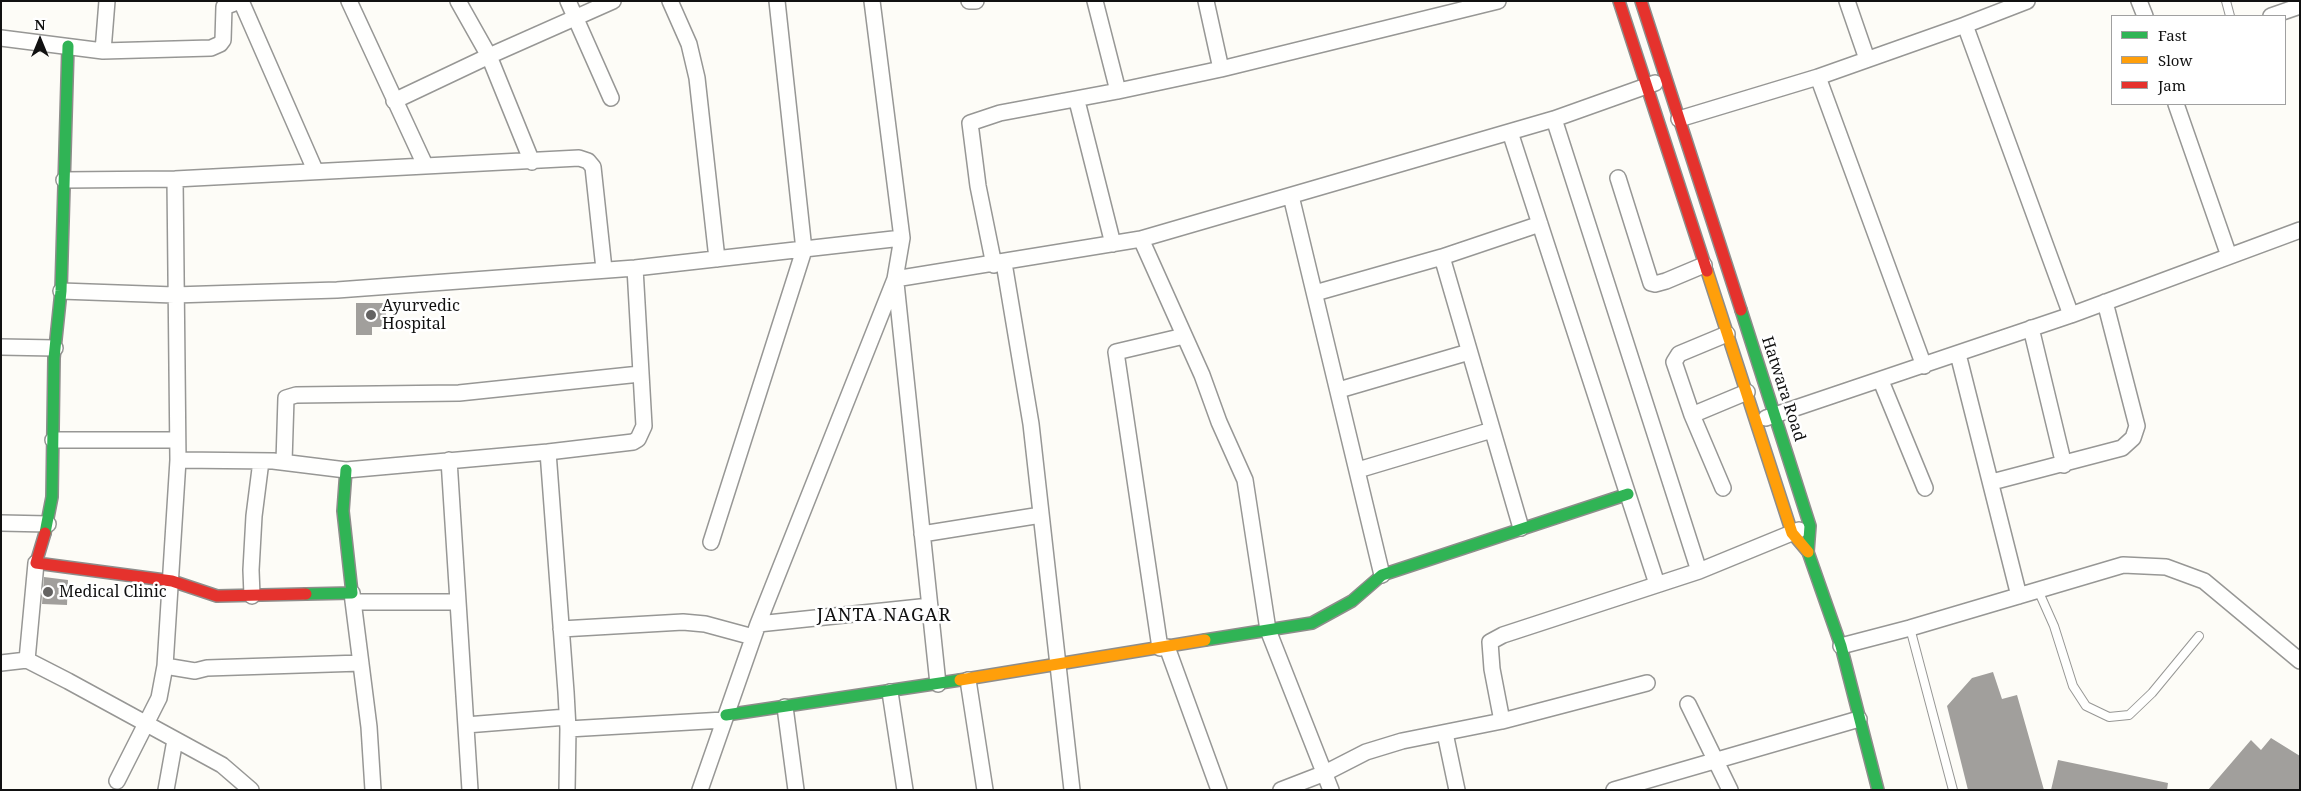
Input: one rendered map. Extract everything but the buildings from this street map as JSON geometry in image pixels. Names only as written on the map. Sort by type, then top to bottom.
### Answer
[{"type":"street","points":[[103,51],[107,1]]},
{"type":"street","points":[[1,38],[103,51],[211,48],[220,44],[223,40],[224,7],[240,1],[315,170]]},
{"type":"street","points":[[349,1],[425,165]]},
{"type":"street","points":[[458,1],[489,56],[532,162]]},
{"type":"street","points":[[568,1],[610,98]]},
{"type":"street","points":[[394,100],[613,1]]},
{"type":"street","points":[[670,1],[689,44],[697,78],[717,259]]},
{"type":"street","points":[[711,542],[804,250],[777,1]]},
{"type":"street","points":[[700,790],[755,630],[895,279],[902,238],[872,1]]},
{"type":"street","points":[[969,1],[976,1]]},
{"type":"street","points":[[1095,1],[1118,91]]},
{"type":"street","points":[[1206,1],[1221,69]]},
{"type":"street","points":[[1072,790],[1060,665],[1031,424],[999,264],[978,186],[970,122],[1000,113],[1077,100],[1221,69],[1498,1]]},
{"type":"street","points":[[1619,1],[1792,533],[1808,552]]},
{"type":"street","name":"Hatwara Road","points":[[1641,1],[1810,526],[1808,552],[1841,646],[1878,790]]},
{"type":"street","points":[[1847,1],[1867,60]]},
{"type":"street","points":[[1679,119],[1818,77],[2027,1]]},
{"type":"street","points":[[2139,1],[2145,15]]},
{"type":"street","points":[[2274,15],[2300,6]]},
{"type":"street","points":[[1965,25],[2071,314]]},
{"type":"street","points":[[27,660],[36,563],[48,524],[52,497],[55,348],[61,291],[68,46]]},
{"type":"street","points":[[1818,77],[1924,366]]},
{"type":"street","points":[[895,279],[999,264],[1141,239],[1554,119],[1646,85],[1666,80]]},
{"type":"street","points":[[1077,100],[1113,244]]},
{"type":"street","points":[[2176,105],[2229,256]]},
{"type":"street","points":[[1554,119],[1699,570]]},
{"type":"street","points":[[1510,132],[1657,584]]},
{"type":"street","points":[[64,180],[175,179],[315,170],[532,162],[579,158],[588,161],[593,167],[604,269]]},
{"type":"street","points":[[1618,178],[1651,282],[1654,284],[1666,281],[1704,265]]},
{"type":"street","points":[[117,781],[159,698],[165,666],[172,580],[178,460],[174,295],[175,179]]},
{"type":"street","points":[[1291,196],[1382,575]]},
{"type":"street","points":[[1314,292],[1442,257],[1540,224]]},
{"type":"street","points":[[1757,422],[1958,354],[2300,230]]},
{"type":"street","points":[[61,291],[174,295],[337,290],[635,268],[902,238]]},
{"type":"street","points":[[1141,239],[1245,480],[1268,630],[1331,790]]},
{"type":"street","points":[[1442,257],[1521,528]]},
{"type":"street","points":[[178,460],[284,462],[346,470],[548,452],[633,442],[638,439],[644,426],[635,268]]},
{"type":"street","points":[[895,279],[938,684]]},
{"type":"street","points":[[1992,482],[2122,448],[2136,432],[2137,426],[2105,302]]},
{"type":"street","points":[[2031,328],[2064,464]]},
{"type":"street","points":[[1723,488],[1674,367],[1676,357],[1679,354],[1727,334]]},
{"type":"street","points":[[1184,336],[1116,352],[1163,648],[1220,790]]},
{"type":"street","points":[[1,347],[55,348]]},
{"type":"street","points":[[1339,390],[1469,352]]},
{"type":"street","points":[[1958,354],[1992,482],[2018,596]]},
{"type":"street","points":[[284,462],[286,398],[296,395],[459,393],[640,374]]},
{"type":"street","points":[[1881,381],[1925,488]]},
{"type":"street","points":[[1692,415],[1747,392]]},
{"type":"street","points":[[1358,470],[1492,430]]},
{"type":"street","points":[[53,440],[177,440]]},
{"type":"street","points":[[548,452],[568,723],[567,790]]},
{"type":"street","points":[[449,460],[470,790]]},
{"type":"street","points":[[252,596],[250,570],[261,461]]},
{"type":"street","points":[[346,470],[343,511],[370,727],[373,790]]},
{"type":"street","points":[[466,725],[725,717],[968,680],[1312,623],[1352,601],[1382,575],[1628,494]]},
{"type":"street","points":[[922,534],[1041,515]]},
{"type":"street","points":[[1,523],[48,524]]},
{"type":"street","points":[[1502,721],[1492,669],[1490,642],[1503,635],[1699,570],[1810,526]]},
{"type":"street","points":[[36,563],[172,580],[217,596],[458,602]]},
{"type":"street","points":[[1841,646],[1910,628],[2123,565],[2166,567],[2204,581],[2300,660]]},
{"type":"street","points":[[561,629],[684,622],[755,630],[930,606]]},
{"type":"street","points":[[1,663],[27,660],[144,725],[222,765],[251,790]]},
{"type":"street","points":[[165,666],[195,671],[207,668],[361,663]]},
{"type":"street","points":[[968,680],[985,790]]},
{"type":"street","points":[[1281,790],[1324,773],[1366,752],[1402,741],[1502,721],[1648,683]]},
{"type":"street","points":[[890,692],[905,790]]},
{"type":"street","points":[[1688,704],[1730,790]]},
{"type":"street","points":[[785,707],[796,790]]},
{"type":"street","points":[[1614,790],[1859,719]]},
{"type":"street","points":[[1445,733],[1457,790]]},
{"type":"street","points":[[166,790],[175,740]]},
{"type":"lane","points":[[2226,1],[2230,15]]},
{"type":"lane","points":[[2038,590],[2054,626],[2073,686],[2086,706],[2109,717],[2129,715],[2152,693],[2198,636]]},
{"type":"lane","points":[[1910,628],[1953,790]]},
{"type":"traffic: fast","points":[[45,533],[52,497],[54,358],[61,291],[68,46]]},
{"type":"traffic: fast","points":[[1741,310],[1810,526],[1808,552],[1841,646],[1878,790]]},
{"type":"traffic: fast","points":[[306,594],[352,593],[343,511],[346,470]]},
{"type":"traffic: fast","points":[[1205,640],[1312,623],[1352,601],[1382,575],[1628,494]]},
{"type":"traffic: fast","points":[[726,715],[960,680]]},
{"type":"traffic: slow","points":[[1707,271],[1792,533],[1808,552]]},
{"type":"traffic: slow","points":[[960,680],[1205,640]]},
{"type":"traffic: jam","points":[[1619,1],[1707,271]]},
{"type":"traffic: jam","points":[[1641,1],[1741,310]]},
{"type":"traffic: jam","points":[[45,533],[36,563],[172,581],[217,596],[306,594]]},
{"type":"place","name":"Ayurvedic Hospital","points":[[371,315]]},
{"type":"place","name":"Medical Clinic","points":[[48,592]]},
{"type":"district","name":"JANTA NAGAR","points":[[884,616]]}]
